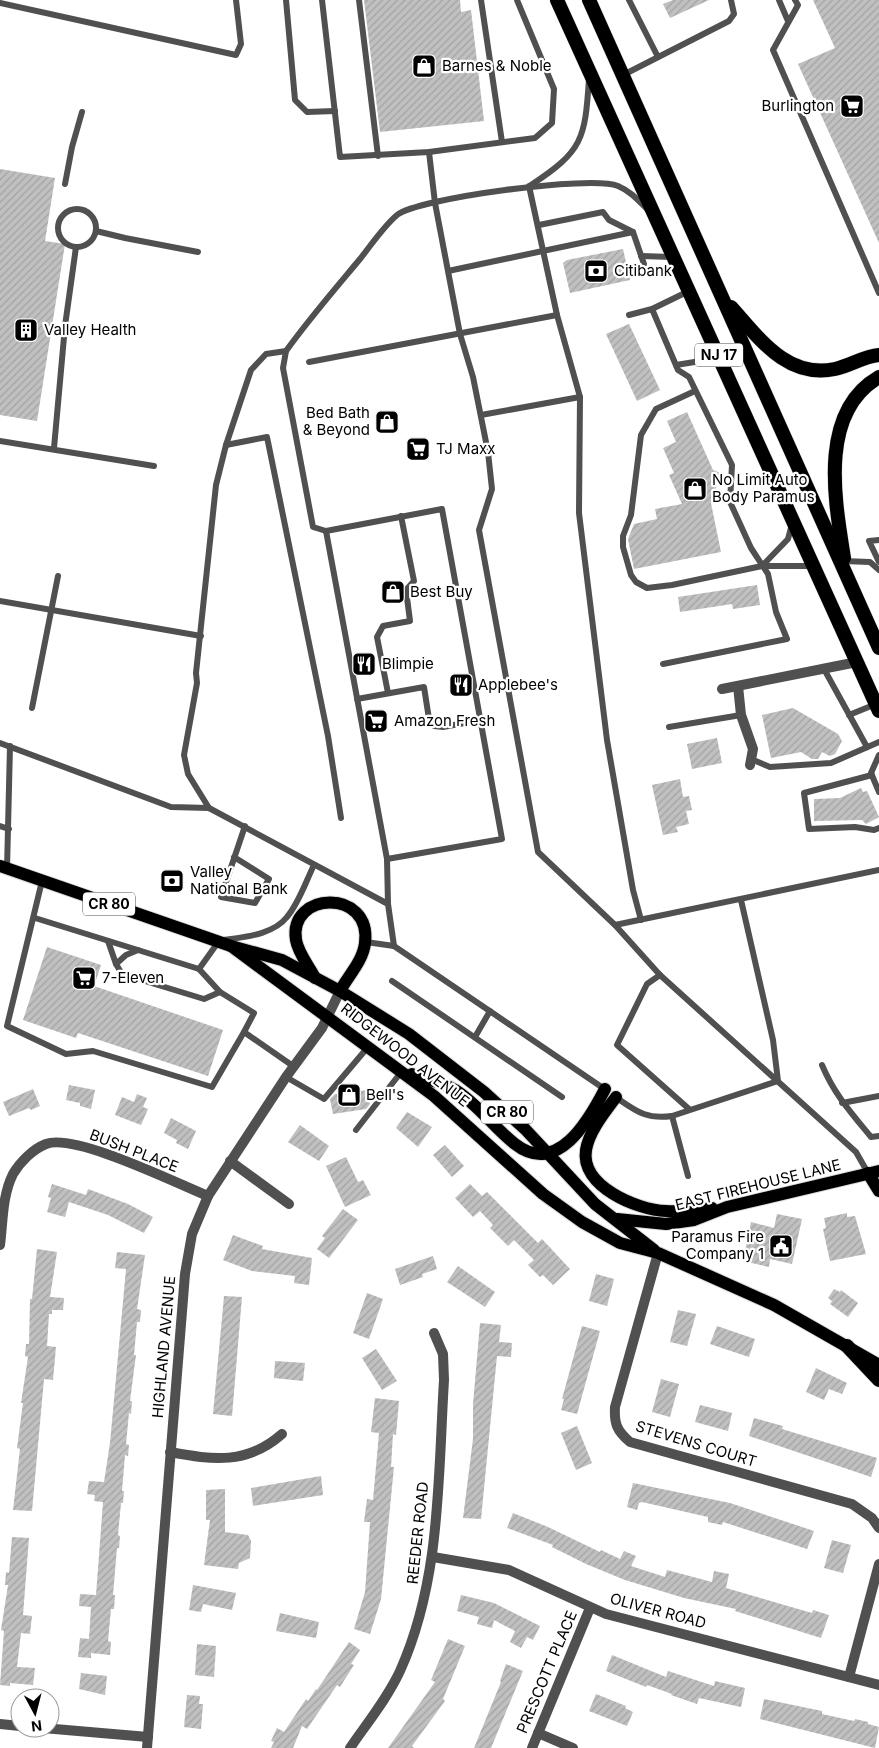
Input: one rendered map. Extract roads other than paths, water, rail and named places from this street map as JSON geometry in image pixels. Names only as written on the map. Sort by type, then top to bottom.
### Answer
[{"type":"highway","name":"NJ 17","points":[[557,0],[878,708]]},
{"type":"highway","name":"NJ 17","points":[[589,0],[842,560],[879,648]]},
{"type":"highway","points":[[722,296],[774,354],[797,366],[816,370],[833,370],[879,355]]},
{"type":"highway","points":[[842,560],[834,500],[833,466],[840,433],[851,402],[868,383],[879,377]]},
{"type":"highway","points":[[847,1346],[879,1380]]},
{"type":"main road","name":"RIDGEWOOD AVENUE","points":[[3,868],[231,946],[282,960],[340,991],[409,1034],[463,1074],[525,1129],[579,1189],[658,1253]]},
{"type":"main road","points":[[315,978],[300,951],[296,934],[301,917],[311,907],[330,902],[351,908],[364,924],[366,942],[362,955],[340,991]]},
{"type":"main road","name":"RIDGEWOOD AVENUE","points":[[231,946],[402,1071],[470,1127],[563,1209],[620,1243],[658,1253],[774,1305],[879,1365]]},
{"type":"main road","points":[[402,1071],[454,1090],[516,1145],[529,1151],[548,1153],[563,1147],[574,1136],[595,1108],[605,1089]]},
{"type":"main road","points":[[616,1097],[595,1128],[586,1151],[587,1168],[596,1180],[631,1204],[648,1209],[683,1211],[727,1207]]},
{"type":"main road","points":[[874,1172],[879,1191]]},
{"type":"main road","name":"EAST FIREHOUSE LANE","points":[[614,1218],[652,1223],[680,1223],[694,1220],[727,1207],[874,1172]]},
{"type":"street","points":[[722,689],[857,662]]},
{"type":"street","points":[[738,686],[741,715],[753,749],[750,762]]},
{"type":"street","name":"HIGHLAND AVENUE","points":[[147,1748],[186,1260],[197,1220],[208,1196],[293,1066],[322,1028],[340,991]]},
{"type":"street","name":"BUSH PLACE","points":[[0,1245],[8,1188],[14,1173],[23,1160],[47,1143],[68,1142],[94,1150],[208,1196]]},
{"type":"street","points":[[230,1161],[289,1204]]},
{"type":"street","name":"STEVENS COURT","points":[[658,1253],[615,1407],[614,1422],[619,1433],[630,1442],[852,1504],[872,1518],[879,1528]]},
{"type":"street","name":"REEDER ROAD","points":[[350,1748],[383,1701],[399,1672],[428,1590],[434,1557],[444,1380],[443,1354],[434,1333]]},
{"type":"street","points":[[170,1452],[208,1459],[240,1456],[267,1448],[282,1434]]},
{"type":"street","name":"OLIVER ROAD","points":[[434,1557],[509,1570],[590,1608],[879,1685]]},
{"type":"street","points":[[849,1677],[879,1564]]},
{"type":"street","name":"PRESCOTT PLACE","points":[[532,1748],[590,1608]]},
{"type":"street","points":[[60,1729],[148,1737]]},
{"type":"street","points":[[538,1734],[573,1748]]},
{"type":"lane","points":[[0,3],[15,3],[236,55],[241,44],[236,0]]},
{"type":"lane","points":[[286,0],[295,100],[307,112],[334,111]]},
{"type":"lane","points":[[322,0],[340,157],[429,152],[535,138],[552,123],[554,89],[516,0]]},
{"type":"lane","points":[[359,0],[378,156]]},
{"type":"lane","points":[[481,0],[502,142]]},
{"type":"lane","points":[[629,0],[658,57]]},
{"type":"lane","points":[[623,75],[729,21],[734,14],[731,0]]},
{"type":"lane","points":[[779,0],[788,21]]},
{"type":"lane","points":[[796,0],[798,5],[773,50],[879,293]]},
{"type":"lane","points":[[530,186],[549,173],[577,146],[586,122],[589,72]]},
{"type":"lane","points":[[65,184],[72,147],[82,112]]},
{"type":"lane","points":[[429,152],[435,203],[460,334],[481,414],[492,489],[479,530],[538,852],[615,926],[660,975],[856,1152],[874,1172]]},
{"type":"lane","points":[[387,859],[502,839],[442,509],[326,531],[313,527],[283,368],[286,351],[398,214],[435,203],[530,186],[598,182],[617,186],[632,194],[654,216]]},
{"type":"lane","points":[[530,186],[557,315],[580,397],[579,513],[608,740],[633,890],[641,920]]},
{"type":"lane","points":[[77,209],[89,213],[96,224],[96,230],[87,244],[76,247],[64,242],[60,237],[58,224],[64,213],[77,209]]},
{"type":"lane","points":[[539,225],[602,212],[609,220],[633,232],[644,264]]},
{"type":"lane","points":[[96,230],[125,238],[198,252]]},
{"type":"lane","points":[[448,271],[633,232]]},
{"type":"lane","points":[[54,448],[76,247]]},
{"type":"lane","points":[[641,256],[675,257]]},
{"type":"lane","points":[[629,315],[652,309],[690,290]]},
{"type":"lane","points":[[652,309],[678,370],[689,377],[732,464],[730,502],[762,566],[768,574],[776,612],[787,638],[663,664]]},
{"type":"lane","points":[[309,362],[557,315]]},
{"type":"lane","points":[[209,808],[188,774],[184,755],[197,683],[196,673],[216,485],[226,445],[251,370],[266,354],[286,351]]},
{"type":"lane","points":[[676,365],[720,358]]},
{"type":"lane","points":[[696,391],[656,409],[641,435],[631,515],[623,536],[623,547],[631,576],[636,582],[647,588],[672,585],[762,566],[814,566]]},
{"type":"lane","points":[[481,414],[580,397]]},
{"type":"lane","points":[[226,445],[267,437],[328,736],[341,818]]},
{"type":"lane","points":[[0,441],[54,448],[154,466]]},
{"type":"lane","points":[[388,693],[377,637],[383,626],[410,621],[406,590],[414,581],[401,516]]},
{"type":"lane","points":[[762,566],[788,539],[793,521]]},
{"type":"lane","points":[[326,531],[387,859],[388,904],[394,946]]},
{"type":"lane","points":[[879,540],[868,541],[879,562]]},
{"type":"lane","points":[[842,560],[870,562],[879,570]]},
{"type":"lane","points":[[32,708],[58,576]]},
{"type":"lane","points":[[0,602],[201,636]]},
{"type":"lane","points":[[824,669],[867,747]]},
{"type":"lane","points":[[357,699],[424,687],[428,719],[434,726],[443,728],[481,720]]},
{"type":"lane","points":[[850,715],[878,708]]},
{"type":"lane","points":[[669,727],[741,715]]},
{"type":"lane","points":[[750,762],[770,767],[830,762],[879,742]]},
{"type":"lane","points":[[0,743],[171,807],[209,808],[388,904]]},
{"type":"lane","points":[[3,868],[9,829],[10,746]]},
{"type":"lane","points":[[879,755],[872,775],[879,792]]},
{"type":"lane","points":[[872,775],[804,793],[809,829],[855,827],[874,830],[879,828]]},
{"type":"lane","points":[[0,826],[9,829]]},
{"type":"lane","points":[[234,857],[269,879],[255,903],[221,897],[234,857],[245,826]]},
{"type":"lane","points":[[199,969],[219,941],[260,934],[276,927],[287,917],[314,865]]},
{"type":"lane","points":[[615,926],[879,870]]},
{"type":"lane","points":[[34,918],[199,969],[220,992],[254,1013],[212,1087],[93,1051],[66,1054],[8,1026],[42,881]]},
{"type":"lane","points":[[741,900],[773,1040],[778,1081]]},
{"type":"lane","points":[[108,941],[116,964],[122,974],[204,999],[220,992]]},
{"type":"lane","points":[[366,942],[394,946],[640,1113],[656,1118],[672,1116],[778,1081]]},
{"type":"lane","points":[[116,964],[126,955],[138,950]]},
{"type":"lane","points":[[660,975],[647,984],[617,1045],[689,1109]]},
{"type":"lane","points":[[392,981],[562,1097]]},
{"type":"lane","points":[[475,1037],[490,1011]]},
{"type":"lane","points":[[244,1032],[293,1066]]},
{"type":"lane","points":[[286,1077],[324,1099],[369,1046]]},
{"type":"lane","points":[[822,1065],[831,1087],[842,1103],[871,1138],[879,1136]]},
{"type":"lane","points":[[356,1130],[402,1071]]},
{"type":"lane","points":[[842,1103],[879,1096]]},
{"type":"lane","points":[[672,1116],[688,1176]]},
{"type":"place","name":"Barnes & Noble","points":[[424,66]]},
{"type":"place","name":"Burlington","points":[[852,106]]},
{"type":"place","name":"Citibank","points":[[596,271]]},
{"type":"place","name":"Valley Health","points":[[26,330]]},
{"type":"place","name":"Bed Bath & Beyond","points":[[387,422]]},
{"type":"place","name":"TJ Maxx","points":[[418,449]]},
{"type":"place","name":"No Limit Auto Body Paramus","points":[[695,489]]},
{"type":"place","name":"Best Buy","points":[[393,592]]},
{"type":"place","name":"Blimpie","points":[[364,664]]},
{"type":"place","name":"Applebee's","points":[[461,685]]},
{"type":"place","name":"Amazon Fresh","points":[[376,721]]},
{"type":"place","name":"Valley National Bank","points":[[172,881]]},
{"type":"place","name":"7-Eleven","points":[[84,978]]},
{"type":"place","name":"Bell's","points":[[349,1095]]},
{"type":"place","name":"Paramus Fire Company 1","points":[[781,1246]]}]
